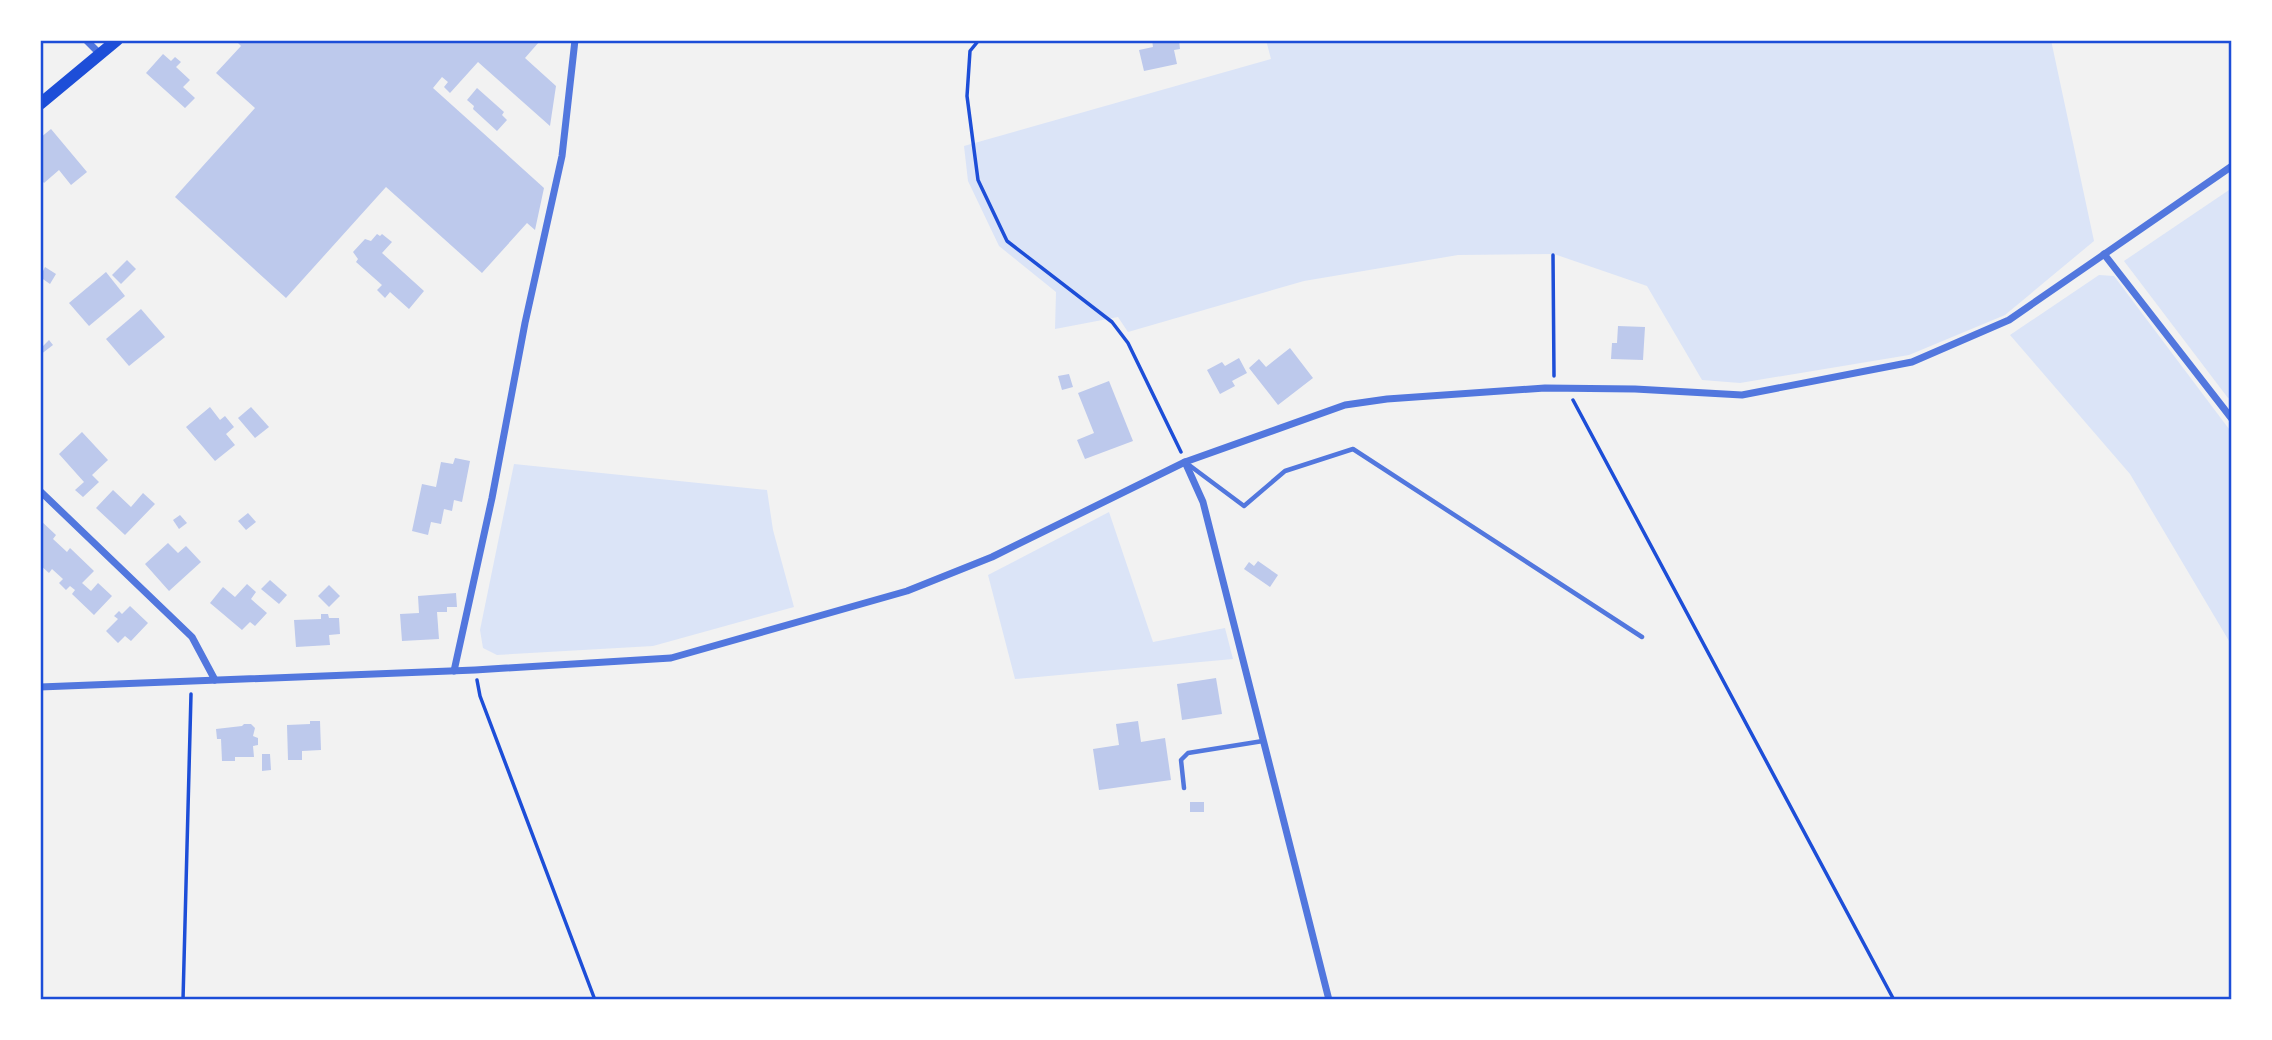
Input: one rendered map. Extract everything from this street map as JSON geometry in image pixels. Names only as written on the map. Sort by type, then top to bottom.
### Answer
[{"type":"main road","points":[[40,104],[117,40]]},
{"type":"street","points":[[86,40],[100,54]]},
{"type":"street","points":[[454,671],[562,156],[575,40]]},
{"type":"street","points":[[40,687],[454,671],[671,658],[907,590],[992,556],[1185,462],[1345,405],[1387,399],[1554,388],[1742,395],[1912,362],[2009,320],[2232,166]]},
{"type":"street","points":[[2104,254],[2232,419]]},
{"type":"street","points":[[1185,462],[1203,502],[1329,1000]]},
{"type":"street","points":[[40,491],[192,636],[215,680]]},
{"type":"lane","points":[[1185,462],[1244,506],[1285,471],[1353,449],[1642,637]]},
{"type":"lane","points":[[1184,788],[1181,760],[1188,754],[1203,749],[1263,741]]},
{"type":"path","points":[[979,40],[970,51],[967,96],[978,180],[1007,241],[1112,322],[1128,343],[1185,462]]},
{"type":"path","points":[[1553,255],[1554,388]]},
{"type":"path","points":[[1567,389],[1894,1000]]},
{"type":"path","points":[[475,670],[480,696],[595,1000]]},
{"type":"path","points":[[183,1000],[192,681]]},
{"type":"shaded area","points":[[1266,40],[2051,40],[2094,241],[2005,315],[1909,355],[1740,383],[1702,380],[1647,286],[1554,254],[1458,255],[1304,281],[1128,332],[1118,317],[1055,329],[1056,292],[999,246],[968,181],[964,146],[1271,59]]},
{"type":"shaded area","points":[[2232,188],[2232,397],[2228,398],[2124,261]]},
{"type":"shaded area","points":[[2099,275],[2114,276],[2232,433],[2232,646],[2130,474],[2010,335]]},
{"type":"shaded area","points":[[514,464],[767,490],[773,530],[794,607],[653,646],[497,655],[483,648],[480,630]]},
{"type":"shaded area","points":[[1109,512],[1153,642],[1225,628],[1233,659],[1015,679],[988,575]]},
{"type":"building","points":[[537,40],[539,42],[525,58],[556,86],[550,126],[478,62],[450,93],[444,87],[448,82],[442,77],[433,88],[544,188],[535,230],[527,223],[482,273],[386,187],[286,298],[175,197],[255,108],[216,73],[241,46],[237,42]]},
{"type":"building","points":[[1152,40],[1179,40],[1180,49],[1174,50],[1177,64],[1144,71],[1139,50],[1153,47]]},
{"type":"building","points":[[163,54],[171,61],[175,57],[181,62],[176,67],[190,80],[183,87],[195,98],[185,108],[146,73]]},
{"type":"building","points":[[477,88],[504,112],[502,115],[507,120],[497,131],[467,100]]},
{"type":"building","points":[[51,129],[87,172],[71,185],[59,170],[44,183],[40,178],[40,138]]},
{"type":"building","points":[[377,234],[382,234],[392,242],[382,253],[424,291],[409,309],[390,292],[385,298],[377,290],[382,285],[356,262],[358,259],[353,252],[365,239],[371,241]]},
{"type":"building","points":[[127,260],[136,269],[121,284],[112,275]]},
{"type":"building","points":[[45,267],[56,274],[50,284],[40,277]]},
{"type":"building","points":[[106,272],[125,296],[89,326],[69,303]]},
{"type":"building","points":[[141,309],[165,337],[129,366],[106,339]]},
{"type":"building","points":[[1618,326],[1645,327],[1643,360],[1611,359],[1612,343],[1617,343]]},
{"type":"building","points":[[49,340],[53,345],[40,355],[40,346]]},
{"type":"building","points":[[1290,348],[1313,378],[1278,405],[1249,368],[1259,359],[1266,367]]},
{"type":"building","points":[[1239,358],[1247,373],[1232,381],[1235,386],[1220,394],[1207,370],[1222,362],[1225,366]]},
{"type":"building","points":[[1069,374],[1073,387],[1062,390],[1058,376]]},
{"type":"building","points":[[1109,381],[1133,441],[1085,459],[1077,440],[1094,433],[1078,393]]},
{"type":"building","points":[[210,407],[220,420],[225,416],[234,427],[226,434],[235,445],[215,461],[186,427]]},
{"type":"building","points":[[251,407],[269,427],[255,438],[238,418]]},
{"type":"building","points":[[82,432],[108,460],[92,475],[99,482],[83,497],[75,490],[84,482],[59,454]]},
{"type":"building","points":[[455,458],[470,461],[462,502],[454,500],[452,511],[444,509],[441,524],[431,522],[428,535],[412,531],[422,484],[436,487],[441,462],[453,464]]},
{"type":"building","points":[[113,490],[131,507],[143,493],[155,504],[125,535],[96,508]]},
{"type":"building","points":[[248,513],[256,522],[246,530],[238,521]]},
{"type":"building","points":[[180,515],[187,523],[179,529],[173,520]]},
{"type":"building","points":[[40,520],[56,535],[53,539],[67,552],[70,548],[94,571],[82,583],[91,591],[98,583],[112,596],[94,615],[72,594],[75,590],[70,586],[66,590],[59,583],[63,579],[52,569],[49,573],[40,565]]},
{"type":"building","points":[[168,543],[178,553],[186,546],[201,562],[169,591],[145,564]]},
{"type":"building","points":[[1258,561],[1278,575],[1270,587],[1244,569],[1249,562],[1254,566]]},
{"type":"building","points":[[270,580],[287,595],[279,604],[261,589]]},
{"type":"building","points":[[247,584],[256,592],[251,599],[267,613],[255,626],[250,622],[242,630],[210,603],[223,587],[235,597]]},
{"type":"building","points":[[329,585],[340,596],[329,607],[318,596]]},
{"type":"building","points":[[456,593],[457,607],[447,607],[447,612],[437,612],[439,639],[402,641],[400,614],[419,613],[418,596]]},
{"type":"building","points":[[130,606],[148,623],[131,641],[125,636],[118,643],[106,631],[118,619],[114,616],[119,611],[122,614]]},
{"type":"building","points":[[321,614],[328,614],[329,618],[339,618],[340,634],[329,635],[330,645],[296,647],[294,620],[321,619]]},
{"type":"building","points":[[1216,678],[1222,714],[1182,720],[1177,684]]},
{"type":"building","points":[[310,721],[320,721],[321,750],[302,751],[302,760],[288,760],[287,725],[310,724]]},
{"type":"building","points":[[1138,721],[1141,742],[1165,738],[1171,780],[1099,790],[1093,749],[1119,745],[1116,724]]},
{"type":"building","points":[[251,724],[255,728],[253,736],[258,738],[258,745],[253,746],[254,757],[235,757],[235,761],[222,761],[221,739],[217,739],[216,729]]},
{"type":"building","points":[[262,754],[270,754],[271,770],[262,771]]},
{"type":"building","points":[[1190,802],[1204,802],[1204,812],[1190,812]]}]
